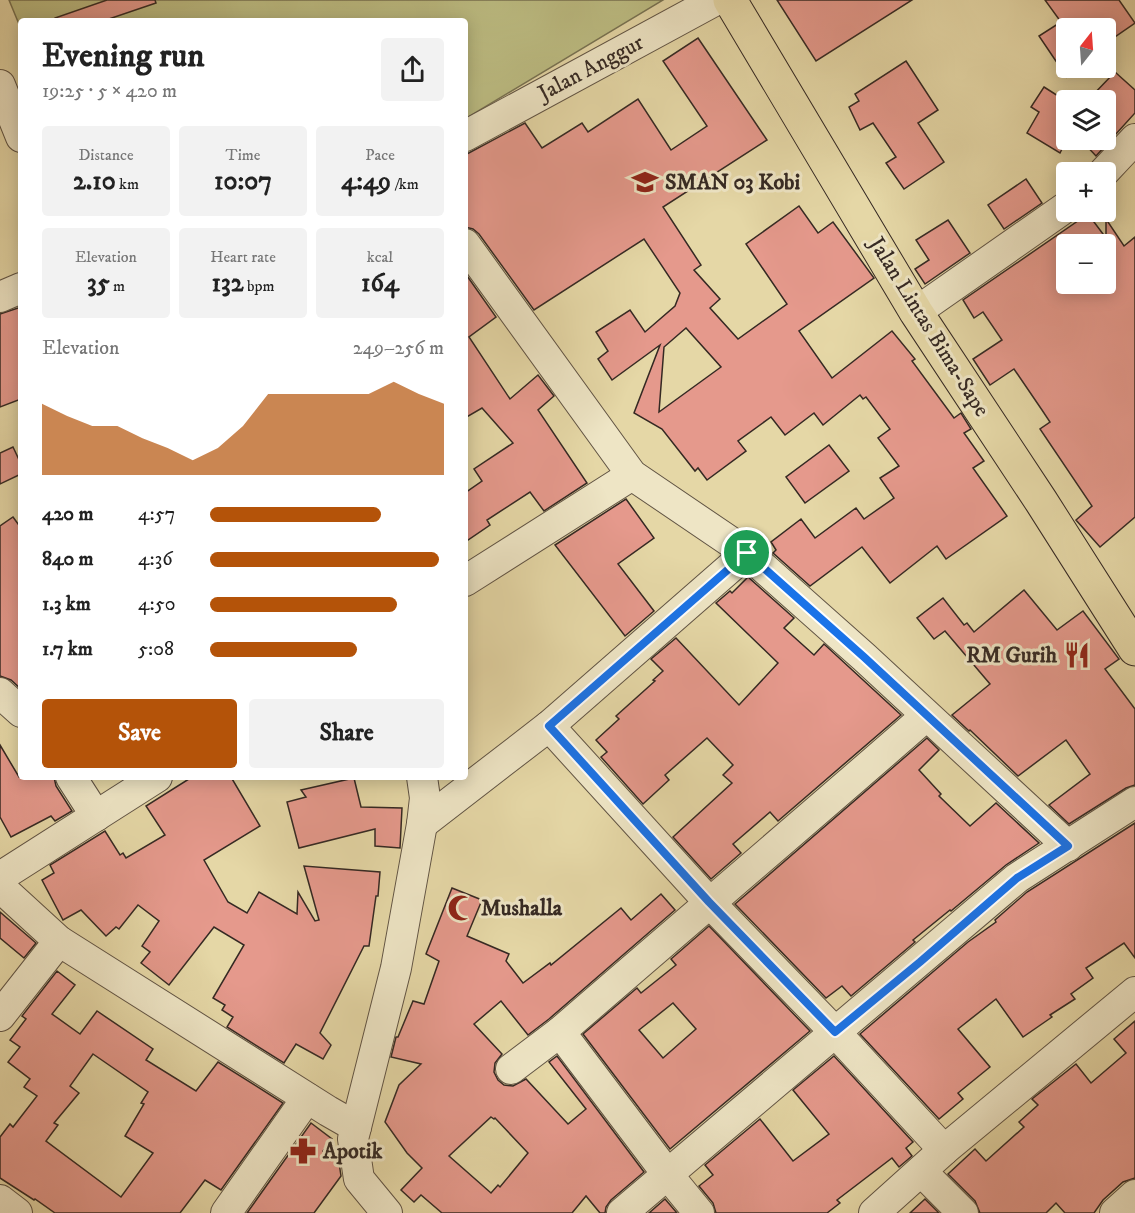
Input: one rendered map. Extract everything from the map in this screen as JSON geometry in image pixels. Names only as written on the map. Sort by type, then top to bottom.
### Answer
[{"type":"highway","name":"Jalan Lintas Bima-Sape","points":[[730,0],[916,312],[1041,501],[1135,649]]},
{"type":"street","name":"Jalan Anggur","points":[[468,134],[716,0]]},
{"type":"street","points":[[0,85],[18,130]]},
{"type":"street","points":[[1113,162],[1135,139]]},
{"type":"street","points":[[916,312],[1056,214]]},
{"type":"street","points":[[468,248],[632,476],[747,553],[864,657],[1068,846]]},
{"type":"street","points":[[0,297],[18,289]]},
{"type":"street","points":[[468,579],[632,476]]},
{"type":"street","points":[[422,824],[549,726],[747,553]]},
{"type":"street","points":[[0,693],[18,709]]},
{"type":"street","points":[[511,1069],[560,1032],[926,716]]},
{"type":"street","points":[[549,726],[709,902],[835,1032],[944,1150]]},
{"type":"street","points":[[73,780],[96,816]]},
{"type":"street","points":[[0,877],[152,780]]},
{"type":"street","points":[[387,1213],[359,1179],[353,1139],[396,968],[422,824],[425,798],[422,780]]},
{"type":"street","points":[[622,1213],[1017,878],[1135,802]]},
{"type":"street","points":[[0,887],[59,942],[356,1126]]},
{"type":"street","points":[[0,1016],[59,942]]},
{"type":"street","points":[[874,1213],[944,1150],[1135,992]]},
{"type":"street","points":[[560,1032],[699,1213]]},
{"type":"street","points":[[226,1213],[308,1098]]},
{"type":"street","points":[[921,1171],[963,1213]]},
{"type":"street","points":[[1115,1213],[1135,1195]]},
{"type":"street","points":[[0,1200],[17,1213]]},
{"type":"green space","points":[[9,0],[663,0],[468,117],[468,18],[18,18],[18,22]]},
{"type":"building","points":[[107,0],[155,0],[156,3],[112,18],[55,18]]},
{"type":"building","points":[[777,0],[912,0],[816,61]]},
{"type":"building","points":[[1045,0],[1119,0],[1135,23],[1116,36],[1116,18],[1058,18]]},
{"type":"building","points":[[1056,25],[1056,61],[1039,36]]},
{"type":"building","points":[[698,38],[767,140],[663,207],[701,265],[694,270],[720,299],[710,308],[738,339],[787,304],[746,244],[799,206],[818,233],[833,222],[874,278],[799,331],[832,378],[892,331],[915,359],[912,361],[954,418],[961,413],[971,429],[964,433],[984,461],[973,468],[1007,516],[946,559],[937,546],[890,583],[862,547],[810,586],[773,553],[776,550],[771,542],[801,519],[815,538],[856,508],[864,519],[894,498],[880,478],[899,466],[878,438],[890,429],[866,397],[863,399],[860,395],[823,425],[814,413],[785,435],[771,417],[738,441],[746,451],[707,480],[698,468],[695,471],[662,429],[634,413],[660,345],[612,380],[598,359],[608,351],[596,332],[630,310],[645,332],[675,306],[680,293],[644,239],[534,310],[479,234],[468,228],[468,153],[525,123],[542,148],[582,123],[588,132],[638,99],[671,150],[707,126],[663,61]],"holes":[[[686,328],[721,367],[659,412],[664,347]]]},
{"type":"building","points":[[906,61],[938,110],[918,123],[944,162],[904,189],[886,163],[896,157],[873,123],[860,130],[849,107],[859,101],[855,94]]},
{"type":"building","points":[[1116,73],[1135,90],[1135,113],[1116,134],[1116,90],[1098,90],[1109,78],[1116,78]]},
{"type":"building","points":[[1044,87],[1056,95],[1056,150],[1062,150],[1060,153],[1027,133],[1039,112],[1031,107]]},
{"type":"building","points":[[1090,150],[1101,150],[1096,156]]},
{"type":"building","points":[[1026,179],[1042,203],[1004,229],[988,205]]},
{"type":"building","points":[[948,220],[970,253],[925,284],[915,269],[929,260],[916,240]]},
{"type":"building","points":[[1076,222],[1094,222],[1103,234],[1059,234]]},
{"type":"building","points":[[1106,222],[1116,234],[1106,234]]},
{"type":"building","points":[[1116,234],[1124,246],[1135,237],[1135,517],[1100,547],[1076,520],[1092,506],[1040,429],[1050,422],[1042,410],[1014,369],[990,385],[973,359],[1002,340],[983,312],[974,318],[963,300],[1056,236],[1056,294],[1116,294]]},
{"type":"building","points":[[468,277],[496,317],[469,337],[510,399],[538,375],[554,396],[538,410],[587,483],[544,511],[530,492],[487,520],[490,525],[468,540],[468,491],[482,481],[474,469],[513,443],[482,408],[468,416]]},
{"type":"building","points":[[18,308],[18,400],[0,407],[0,314]]},
{"type":"building","points":[[829,445],[849,471],[805,503],[786,477]]},
{"type":"building","points":[[13,447],[18,458],[18,475],[0,484],[0,453]]},
{"type":"building","points":[[626,499],[654,538],[618,564],[654,611],[625,636],[555,545]]},
{"type":"building","points":[[13,517],[18,524],[18,686],[11,680],[0,676],[0,526]]},
{"type":"building","points":[[748,577],[794,618],[784,628],[814,655],[824,644],[901,715],[778,821],[770,812],[733,844],[741,853],[711,879],[673,837],[732,783],[723,775],[733,765],[707,738],[665,775],[669,780],[643,804],[601,757],[607,752],[596,740],[619,719],[616,716],[663,671],[651,659],[676,638],[739,705],[778,663],[716,603],[730,591],[732,593]]},
{"type":"building","points":[[1024,590],[1057,630],[1083,611],[1119,659],[1105,669],[1135,709],[1135,785],[1126,788],[1069,824],[1049,805],[1090,774],[1066,740],[1018,776],[952,715],[990,684],[945,631],[934,639],[917,618],[943,598],[964,625],[967,623],[974,632]]},
{"type":"building","points":[[927,738],[939,750],[919,770],[941,794],[939,796],[970,826],[996,803],[1039,843],[1006,865],[913,940],[915,942],[851,996],[842,986],[826,998],[735,904]]},
{"type":"building","points":[[0,745],[18,775],[18,780],[55,780],[72,811],[55,821],[51,816],[11,837],[0,817]]},
{"type":"building","points":[[187,780],[233,780],[260,826],[204,860],[228,902],[247,913],[259,892],[297,914],[298,892],[315,921],[319,920],[304,866],[380,872],[369,946],[364,946],[320,1033],[331,1045],[323,1059],[296,1044],[284,1063],[227,1027],[233,1017],[222,1010],[225,1005],[213,998],[244,945],[214,927],[169,985],[141,963],[150,952],[142,946],[159,921],[138,905],[119,929],[116,927],[106,936],[81,910],[63,920],[42,880],[54,873],[50,865],[105,831],[120,855],[123,853],[126,858],[165,835],[146,806]]},
{"type":"building","points":[[354,780],[361,807],[402,808],[400,848],[375,846],[375,829],[299,848],[287,802],[306,797],[301,790]]},
{"type":"building","points":[[1135,823],[1135,958],[1124,943],[1086,968],[1093,978],[1071,994],[1075,999],[1050,1015],[1052,1017],[1023,1037],[996,999],[958,1029],[990,1067],[958,1093],[963,1099],[939,1119],[860,1034],[968,942],[996,922],[995,920],[1027,892]]},
{"type":"building","points":[[452,888],[482,900],[467,936],[509,954],[506,961],[523,983],[550,963],[551,965],[621,908],[631,920],[661,894],[675,910],[528,1035],[501,1001],[474,1024],[502,1054],[495,1063],[494,1072],[498,1080],[504,1085],[513,1086],[526,1079],[568,1124],[586,1109],[549,1062],[557,1056],[644,1172],[611,1200],[605,1213],[600,1213],[586,1196],[572,1213],[442,1213],[421,1195],[414,1202],[401,1190],[422,1168],[407,1153],[385,1122],[399,1085],[421,1064],[391,1057],[396,1037],[398,1037],[413,1001],[424,1004],[439,961],[426,954]],"holes":[[[491,1117],[528,1153],[500,1187],[498,1185],[491,1193],[449,1156]]]},
{"type":"building","points":[[0,912],[36,943],[24,958],[0,938]]},
{"type":"building","points":[[709,926],[810,1031],[670,1149],[583,1034],[637,988],[641,993],[676,965],[671,959]],"holes":[[[673,1003],[696,1029],[663,1058],[639,1030]]]},
{"type":"building","points":[[57,971],[75,985],[52,1014],[80,1034],[97,1011],[153,1049],[146,1060],[196,1091],[218,1062],[283,1103],[221,1190],[205,1180],[180,1213],[55,1213],[0,1178],[0,1137],[10,1124],[13,1127],[37,1096],[24,1087],[30,1079],[8,1062],[20,1047],[10,1040],[26,1019],[22,1016]],"holes":[[[93,1054],[148,1092],[141,1103],[144,1104],[125,1136],[153,1153],[121,1197],[46,1141],[58,1125],[54,1123],[79,1093],[70,1086]]]},
{"type":"building","points":[[1135,1021],[1135,1178],[1123,1182],[1103,1200],[1094,1213],[1065,1213],[1056,1203],[1046,1213],[980,1213],[975,1201],[948,1174],[975,1149],[986,1161],[1024,1127],[1019,1122],[1038,1105],[1032,1099],[1076,1064],[1091,1083],[1126,1053],[1114,1039]]},
{"type":"building","points":[[834,1056],[913,1142],[906,1148],[912,1156],[899,1167],[892,1158],[837,1200],[840,1203],[827,1213],[716,1213],[713,1203],[699,1186],[713,1175],[705,1165],[760,1119],[793,1161],[829,1134],[793,1090]]},
{"type":"building","points":[[311,1123],[332,1139],[323,1151],[339,1163],[341,1176],[314,1213],[247,1213]]},
{"type":"building","points":[[665,1199],[677,1213],[649,1213]]},
{"type":"building","points":[[925,1199],[939,1213],[910,1213]]},
{"type":"place","name":"SMAN 03 Kobi","points":[[645,182]]},
{"type":"place","name":"RM Gurih","points":[[1077,655]]},
{"type":"place","name":"Mushalla","points":[[461,908]]},
{"type":"place","name":"Apotik","points":[[303,1151]]},
{"type":"route","points":[[747,553],[864,657],[1068,846],[1017,878],[835,1032],[709,902],[549,726],[747,553]]}]
